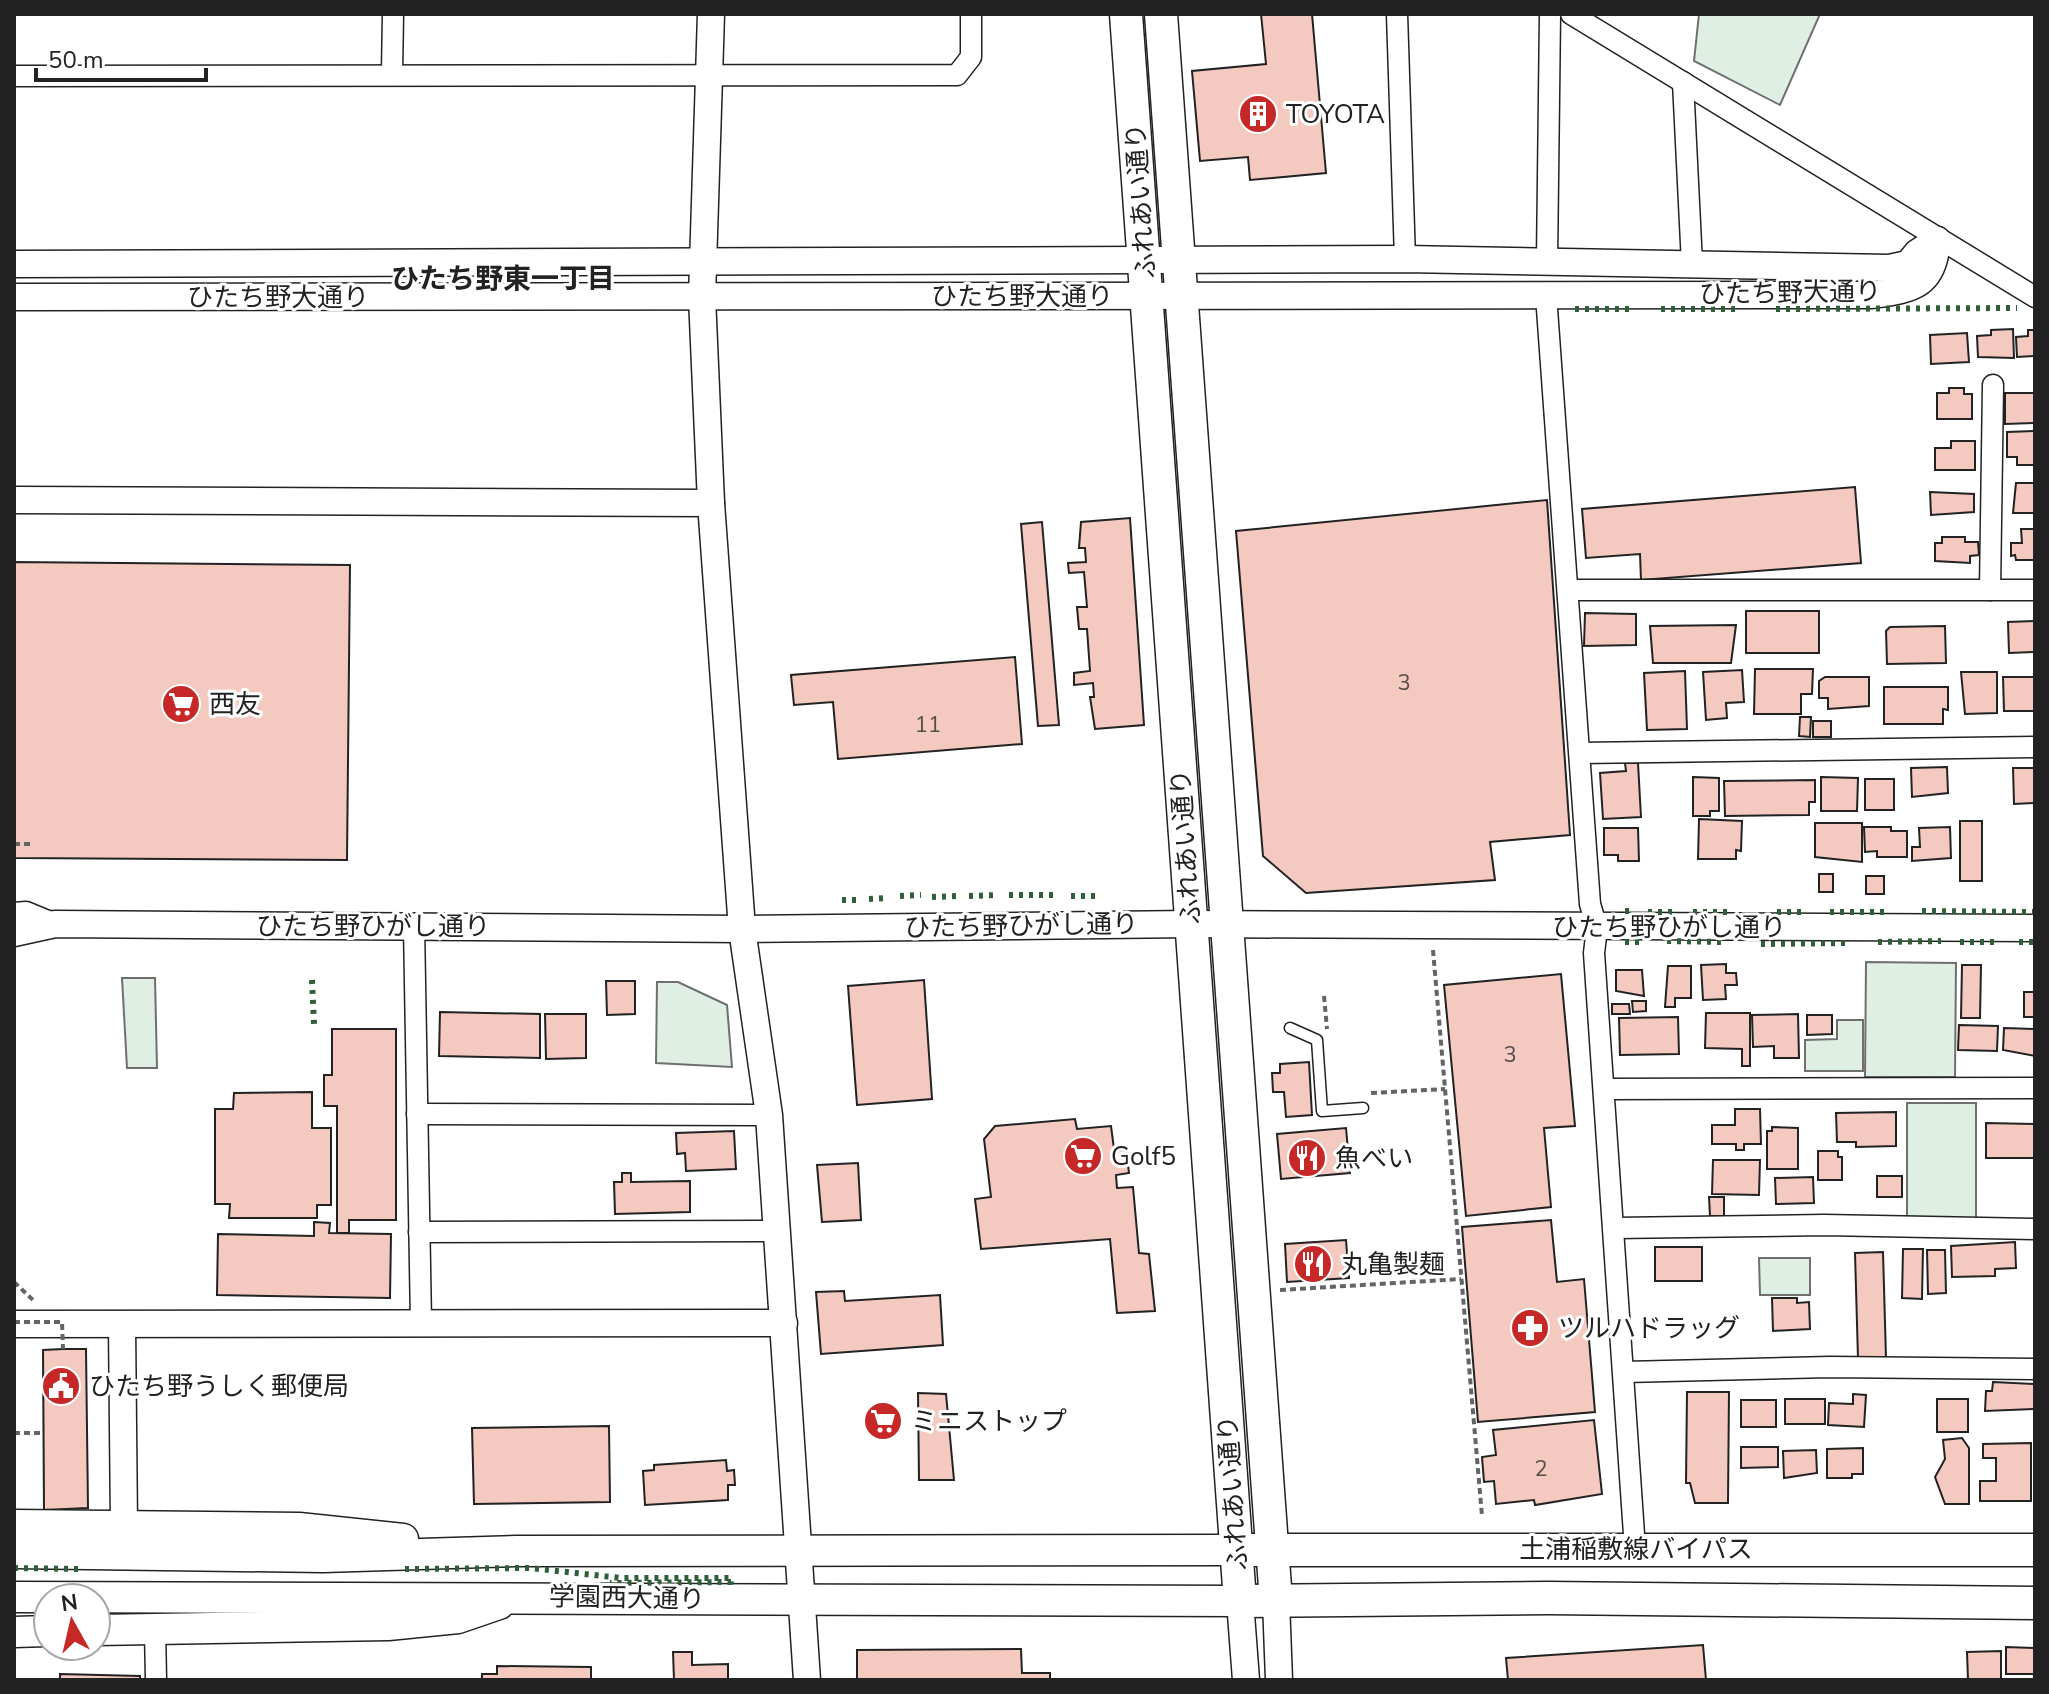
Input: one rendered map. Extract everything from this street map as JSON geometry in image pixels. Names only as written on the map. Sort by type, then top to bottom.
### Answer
[{"type":"main road","name":"ふれあい通り","points":[[1126,14],[1149,295],[1240,1601]]},
{"type":"main road","name":"ふれあい通り","points":[[1161,14],[1230,925],[1276,1601]]},
{"type":"main road","points":[[20,1522],[124,1527],[299,1528],[516,1551]]},
{"type":"main road","name":"土浦稲敷線バイパス","points":[[1237,1550],[2035,1550]]},
{"type":"main road","name":"学園西大通り","points":[[14,1553],[323,1557],[516,1551],[1237,1550]]},
{"type":"main road","name":"学園西大通り","points":[[14,1597],[524,1596],[801,1601],[1240,1601]]},
{"type":"main road","points":[[112,1630],[402,1624],[458,1618],[524,1596]]},
{"type":"main road","name":"土浦稲敷線バイパス","points":[[1240,1601],[1564,1598],[2035,1603]]},
{"type":"street","points":[[392,73],[393,14]]},
{"type":"street","points":[[711,14],[702,297],[711,503],[742,929],[769,1115],[807,1680]]},
{"type":"street","points":[[14,76],[392,73],[957,75],[971,57],[971,14]]},
{"type":"street","points":[[1397,14],[1405,259]]},
{"type":"street","points":[[1547,261],[1550,14]]},
{"type":"street","points":[[1571,14],[2035,297]]},
{"type":"street","points":[[1683,82],[1692,264]]},
{"type":"street","name":"ひたち野大通り","points":[[14,264],[1405,259],[1889,268],[1908,264],[1917,253],[1937,240]]},
{"type":"street","name":"ひたち野大通り","points":[[14,297],[1872,295],[1910,289],[1926,277],[1935,262],[1937,240]]},
{"type":"street","points":[[1546,295],[1590,904],[1597,928],[1594,953],[1635,1549]]},
{"type":"street","points":[[1990,590],[1993,385]]},
{"type":"street","points":[[14,500],[711,503]]},
{"type":"street","points":[[1568,590],[2035,590]]},
{"type":"street","points":[[1580,753],[2035,747]]},
{"type":"street","points":[[14,913],[26,912],[55,924]]},
{"type":"street","name":"ひたち野ひがし通り","points":[[14,933],[55,924],[742,929],[1191,924],[2035,928]]},
{"type":"street","points":[[414,926],[421,1323]]},
{"type":"street","points":[[1604,1089],[2035,1088]]},
{"type":"street","points":[[417,1114],[769,1115]]},
{"type":"street","points":[[1615,1228],[1826,1225],[2035,1229]]},
{"type":"street","points":[[419,1232],[777,1231]]},
{"type":"street","points":[[14,1323],[784,1323]]},
{"type":"street","points":[[122,1325],[124,1527]]},
{"type":"street","points":[[1625,1372],[1830,1367],[2035,1369]]},
{"type":"street","name":"ふれあい通り","points":[[1240,1601],[1246,1680]]},
{"type":"street","name":"ふれあい通り","points":[[1276,1601],[1279,1680]]},
{"type":"street","points":[[155,1629],[156,1680]]},
{"type":"lane","points":[[1290,1028],[1317,1040],[1322,1111],[1363,1108]]},
{"type":"path","points":[[14,844],[34,844]]},
{"type":"path","points":[[1433,950],[1482,1516]]},
{"type":"path","points":[[1324,996],[1327,1037]]},
{"type":"path","points":[[1362,1093],[1445,1089]]},
{"type":"path","points":[[1278,1290],[1461,1279]]},
{"type":"path","points":[[14,1282],[37,1305]]},
{"type":"path","points":[[14,1323],[62,1322],[63,1349]]},
{"type":"path","points":[[14,1433],[44,1433]]},
{"type":"green space","points":[[1699,14],[1820,14],[1780,105],[1694,61]]},
{"type":"green space","points":[[1866,962],[1956,963],[1955,1077],[1865,1077]]},
{"type":"green space","points":[[122,978],[155,978],[157,1068],[127,1068]]},
{"type":"green space","points":[[657,982],[678,982],[727,1005],[732,1067],[656,1063]]},
{"type":"green space","points":[[1837,1020],[1863,1020],[1863,1071],[1805,1071],[1805,1040],[1837,1039]]},
{"type":"green space","points":[[1907,1103],[1976,1103],[1976,1220],[1907,1219]]},
{"type":"green space","points":[[1759,1258],[1810,1258],[1810,1295],[1760,1295]]},
{"type":"building","name":"TOYOTA","points":[[1261,14],[1312,14],[1326,173],[1250,180],[1248,157],[1200,161],[1192,71],[1266,64]]},
{"type":"building","points":[[2013,329],[2014,358],[1978,357],[1977,336],[1991,335],[1991,330]]},
{"type":"building","points":[[2028,330],[2035,330],[2035,356],[2017,357],[2016,337],[2028,336]]},
{"type":"building","points":[[1967,333],[1969,362],[1931,364],[1930,335]]},
{"type":"building","points":[[1949,388],[1964,388],[1964,394],[1972,394],[1972,419],[1937,419],[1937,393],[1949,393]]},
{"type":"building","points":[[2005,393],[2035,393],[2035,423],[2005,424]]},
{"type":"building","points":[[2035,431],[2035,465],[2017,465],[2017,457],[2007,457],[2007,432]]},
{"type":"building","points":[[1951,441],[1975,441],[1975,470],[1935,470],[1935,448],[1951,448]]},
{"type":"building","points":[[2016,483],[2035,483],[2035,513],[2013,513]]},
{"type":"building","points":[[1855,487],[1861,563],[1641,580],[1640,554],[1586,558],[1582,509]]},
{"type":"building","points":[[1930,492],[1974,494],[1974,512],[1931,515]]},
{"type":"building","points":[[1547,500],[1570,835],[1490,842],[1495,880],[1306,893],[1263,856],[1236,531]]},
{"type":"building","points":[[1130,518],[1144,725],[1095,729],[1090,697],[1094,697],[1093,683],[1074,685],[1074,673],[1090,671],[1087,629],[1079,629],[1077,607],[1087,607],[1084,572],[1069,573],[1068,563],[1086,562],[1085,548],[1079,548],[1081,522]]},
{"type":"building","points":[[1042,522],[1059,725],[1038,726],[1021,524]]},
{"type":"building","points":[[2021,529],[2035,529],[2035,560],[2016,560],[2015,555],[2011,556],[2011,543],[2022,543]]},
{"type":"building","points":[[1942,537],[1965,537],[1965,542],[1978,542],[1979,555],[1970,556],[1970,563],[1935,561],[1935,543],[1942,543]]},
{"type":"building","points":[[14,562],[350,565],[347,860],[14,858]]},
{"type":"building","points":[[1746,611],[1819,611],[1819,653],[1746,653]]},
{"type":"building","points":[[1585,613],[1636,614],[1636,645],[1584,646]]},
{"type":"building","points":[[2035,621],[2035,652],[2009,653],[2008,622]]},
{"type":"building","points":[[1736,625],[1731,663],[1653,663],[1650,626]]},
{"type":"building","points":[[1945,626],[1946,663],[1887,664],[1886,631],[1890,627]]},
{"type":"building","points":[[1015,657],[1022,744],[838,759],[833,702],[794,705],[791,675]]},
{"type":"building","points":[[1755,669],[1813,669],[1812,694],[1801,694],[1801,714],[1754,714]]},
{"type":"building","points":[[1742,670],[1744,702],[1726,703],[1727,718],[1706,720],[1703,672]]},
{"type":"building","points":[[1685,671],[1687,729],[1647,730],[1644,673]]},
{"type":"building","points":[[1961,672],[1997,672],[1997,713],[1965,714]]},
{"type":"building","points":[[1825,677],[1869,677],[1869,706],[1828,709],[1828,698],[1819,698],[1819,681]]},
{"type":"building","points":[[2003,677],[2035,677],[2035,711],[2004,711]]},
{"type":"building","points":[[1884,687],[1948,687],[1948,710],[1943,709],[1943,724],[1884,724]]},
{"type":"building","points":[[1800,717],[1811,717],[1810,737],[1799,736]]},
{"type":"building","points":[[1813,721],[1831,721],[1831,737],[1813,737]]},
{"type":"building","points":[[1625,763],[1638,763],[1641,817],[1603,819],[1600,773],[1626,771]]},
{"type":"building","points":[[1947,767],[1948,793],[1912,797],[1911,768]]},
{"type":"building","points":[[2013,768],[2035,768],[2035,803],[2014,804]]},
{"type":"building","points":[[1693,777],[1719,778],[1719,811],[1710,811],[1710,816],[1693,816]]},
{"type":"building","points":[[1821,777],[1858,778],[1857,811],[1821,811]]},
{"type":"building","points":[[1865,779],[1894,779],[1894,810],[1865,810]]},
{"type":"building","points":[[1815,780],[1815,802],[1809,802],[1809,815],[1725,816],[1724,781]]},
{"type":"building","points":[[1699,819],[1742,821],[1741,851],[1736,850],[1736,859],[1698,859]]},
{"type":"building","points":[[1960,821],[1982,821],[1982,881],[1960,881]]},
{"type":"building","points":[[1815,823],[1862,823],[1862,862],[1815,857]]},
{"type":"building","points":[[1864,827],[1891,827],[1891,831],[1907,831],[1907,857],[1877,857],[1877,851],[1865,852]]},
{"type":"building","points":[[1950,827],[1951,858],[1912,861],[1912,847],[1920,847],[1919,828]]},
{"type":"building","points":[[1604,828],[1638,828],[1639,861],[1618,861],[1618,855],[1604,855]]},
{"type":"building","points":[[1819,874],[1833,874],[1833,892],[1819,892]]},
{"type":"building","points":[[1866,876],[1884,876],[1884,894],[1866,894]]},
{"type":"building","points":[[1726,964],[1726,973],[1736,973],[1737,985],[1725,985],[1726,999],[1703,1000],[1701,965]]},
{"type":"building","points":[[1962,965],[1981,965],[1980,1018],[1961,1018]]},
{"type":"building","points":[[1668,966],[1691,966],[1691,998],[1675,998],[1675,1007],[1665,1007]]},
{"type":"building","points":[[1616,970],[1642,970],[1644,996],[1616,991]]},
{"type":"building","points":[[1561,974],[1575,1126],[1544,1128],[1551,1207],[1466,1216],[1444,985]]},
{"type":"building","points":[[924,980],[932,1099],[857,1105],[848,986]]},
{"type":"building","points":[[606,981],[635,981],[635,1014],[607,1015]]},
{"type":"building","points":[[2024,992],[2035,992],[2035,1017],[2024,1017]]},
{"type":"building","points":[[1632,1001],[1646,1001],[1646,1011],[1633,1012]]},
{"type":"building","points":[[1612,1004],[1629,1004],[1630,1014],[1612,1014]]},
{"type":"building","points":[[440,1012],[540,1014],[540,1058],[439,1056]]},
{"type":"building","points":[[1706,1013],[1750,1013],[1750,1066],[1742,1066],[1742,1049],[1705,1048]]},
{"type":"building","points":[[545,1014],[586,1014],[586,1058],[546,1059]]},
{"type":"building","points":[[1798,1014],[1799,1058],[1774,1058],[1774,1046],[1753,1047],[1752,1015]]},
{"type":"building","points":[[1807,1015],[1832,1015],[1832,1034],[1807,1035]]},
{"type":"building","points":[[1678,1017],[1679,1054],[1620,1055],[1619,1018]]},
{"type":"building","points":[[1959,1025],[1998,1026],[1997,1051],[1958,1050]]},
{"type":"building","points":[[2004,1028],[2035,1029],[2035,1056],[2003,1050]]},
{"type":"building","points":[[332,1029],[396,1029],[396,1220],[349,1220],[349,1233],[337,1233],[337,1106],[324,1106],[324,1075],[332,1075]]},
{"type":"building","points":[[1309,1062],[1312,1115],[1286,1117],[1284,1092],[1273,1092],[1272,1073],[1280,1073],[1280,1064]]},
{"type":"building","points":[[312,1092],[312,1128],[331,1128],[331,1205],[317,1205],[317,1218],[229,1218],[230,1204],[215,1204],[215,1109],[233,1109],[234,1093]]},
{"type":"building","points":[[1735,1109],[1760,1109],[1761,1144],[1744,1144],[1744,1150],[1736,1150],[1736,1144],[1712,1144],[1712,1125],[1735,1125]]},
{"type":"building","points":[[1896,1112],[1896,1146],[1856,1147],[1856,1142],[1837,1142],[1836,1113]]},
{"type":"building","points":[[1075,1119],[1077,1129],[1111,1126],[1114,1149],[1126,1148],[1129,1173],[1116,1175],[1117,1188],[1133,1187],[1139,1253],[1149,1254],[1155,1311],[1117,1313],[1110,1239],[981,1249],[975,1199],[991,1197],[984,1139],[995,1126]]},
{"type":"building","points":[[1986,1123],[2035,1124],[2035,1158],[1986,1158]]},
{"type":"building","points":[[1772,1127],[1798,1128],[1798,1169],[1767,1169],[1767,1131],[1772,1131]]},
{"type":"building","points":[[1346,1128],[1350,1173],[1281,1179],[1277,1134]]},
{"type":"building","points":[[734,1131],[736,1169],[686,1171],[685,1153],[677,1154],[676,1133]]},
{"type":"building","points":[[1818,1151],[1838,1151],[1838,1157],[1842,1157],[1842,1180],[1818,1180]]},
{"type":"building","points":[[1713,1160],[1760,1160],[1759,1195],[1712,1194]]},
{"type":"building","points":[[858,1163],[861,1220],[822,1222],[817,1165]]},
{"type":"building","points":[[622,1173],[631,1173],[631,1182],[690,1181],[690,1212],[615,1214],[614,1182],[622,1182]]},
{"type":"building","points":[[1877,1176],[1902,1176],[1902,1197],[1877,1197]]},
{"type":"building","points":[[1813,1177],[1814,1203],[1776,1204],[1775,1178]]},
{"type":"building","points":[[1709,1197],[1724,1197],[1724,1216],[1710,1216]]},
{"type":"building","points":[[1551,1220],[1557,1282],[1584,1279],[1595,1412],[1478,1422],[1462,1227]]},
{"type":"building","points":[[314,1222],[330,1223],[329,1233],[391,1234],[390,1298],[217,1295],[218,1234],[314,1236]]},
{"type":"building","points":[[1346,1240],[1349,1278],[1287,1282],[1285,1244]]},
{"type":"building","points":[[2015,1242],[2016,1268],[1995,1269],[1995,1276],[1952,1277],[1951,1246]]},
{"type":"building","points":[[1655,1247],[1702,1247],[1702,1281],[1655,1281]]},
{"type":"building","points":[[1903,1249],[1923,1249],[1922,1299],[1902,1298]]},
{"type":"building","points":[[1927,1250],[1945,1250],[1946,1293],[1928,1294]]},
{"type":"building","points":[[1883,1252],[1886,1358],[1858,1359],[1855,1253]]},
{"type":"building","points":[[844,1291],[845,1301],[940,1295],[943,1345],[821,1354],[816,1292]]},
{"type":"building","points":[[1772,1298],[1797,1298],[1797,1303],[1809,1302],[1810,1329],[1773,1331]]},
{"type":"building","points":[[86,1349],[88,1508],[44,1510],[43,1350]]},
{"type":"building","points":[[1993,1382],[2035,1384],[2035,1409],[1985,1411],[1986,1391],[1992,1391]]},
{"type":"building","points":[[1687,1392],[1729,1392],[1728,1503],[1695,1503],[1690,1483],[1686,1483]]},
{"type":"building","points":[[918,1393],[946,1394],[954,1480],[919,1480]]},
{"type":"building","points":[[1853,1394],[1866,1395],[1864,1427],[1828,1425],[1829,1403],[1853,1404]]},
{"type":"building","points":[[1785,1399],[1825,1399],[1825,1424],[1785,1424]]},
{"type":"building","points":[[1937,1399],[1968,1399],[1968,1432],[1937,1432]]},
{"type":"building","points":[[1741,1400],[1776,1400],[1776,1427],[1741,1427]]},
{"type":"building","points":[[1594,1420],[1602,1494],[1535,1505],[1534,1500],[1496,1504],[1494,1481],[1484,1482],[1482,1457],[1496,1455],[1493,1430]]},
{"type":"building","points":[[609,1426],[610,1502],[474,1504],[472,1428]]},
{"type":"building","points":[[1962,1438],[1969,1448],[1969,1504],[1945,1504],[1935,1477],[1945,1459],[1943,1440]]},
{"type":"building","points":[[2031,1443],[2031,1501],[1980,1501],[1980,1481],[1996,1481],[1996,1458],[1983,1458],[1983,1444]]},
{"type":"building","points":[[1741,1447],[1778,1447],[1778,1467],[1741,1468]]},
{"type":"building","points":[[1863,1448],[1863,1474],[1852,1474],[1852,1478],[1827,1478],[1827,1449]]},
{"type":"building","points":[[1816,1450],[1817,1473],[1784,1478],[1783,1451]]},
{"type":"building","points":[[726,1460],[727,1471],[734,1470],[735,1485],[728,1485],[728,1500],[645,1505],[643,1471],[654,1470],[654,1465]]},
{"type":"building","points":[[1703,1645],[1706,1680],[1508,1680],[1506,1658]]},
{"type":"building","points":[[2006,1647],[2035,1648],[2035,1674],[2006,1674]]},
{"type":"building","points":[[1021,1649],[1022,1673],[1050,1673],[1050,1680],[857,1680],[857,1650]]},
{"type":"building","points":[[2001,1651],[2001,1680],[1968,1680],[1967,1652]]},
{"type":"building","points":[[673,1652],[692,1652],[692,1665],[728,1664],[728,1680],[674,1680]]},
{"type":"building","points":[[497,1666],[591,1667],[591,1680],[482,1680],[482,1674],[497,1674]]},
{"type":"building","points":[[60,1674],[140,1676],[140,1680],[60,1680]]},
{"type":"hedge","points":[[1776,309],[2017,308]]},
{"type":"hedge","points":[[1575,309],[1629,309]]},
{"type":"hedge","points":[[1661,309],[1736,309]]},
{"type":"hedge","points":[[900,896],[921,895]]},
{"type":"hedge","points":[[969,896],[997,895]]},
{"type":"hedge","points":[[1009,895],[1055,895]]},
{"type":"hedge","points":[[932,897],[959,896]]},
{"type":"hedge","points":[[1071,896],[1097,896]]},
{"type":"hedge","points":[[869,899],[889,898]]},
{"type":"hedge","points":[[842,900],[857,900]]},
{"type":"hedge","points":[[1625,911],[1632,911]]},
{"type":"hedge","points":[[1922,911],[2035,912]]},
{"type":"hedge","points":[[1648,912],[1674,912]]},
{"type":"hedge","points":[[1693,912],[1731,912]]},
{"type":"hedge","points":[[1777,912],[1802,912]]},
{"type":"hedge","points":[[1830,912],[1890,912]]},
{"type":"hedge","points":[[1667,941],[1722,942]]},
{"type":"hedge","points":[[1878,942],[1941,941]]},
{"type":"hedge","points":[[1625,942],[1641,942]]},
{"type":"hedge","points":[[1960,942],[1994,942]]},
{"type":"hedge","points":[[2019,942],[2034,942]]},
{"type":"hedge","points":[[1761,944],[1849,943]]},
{"type":"hedge","points":[[312,980],[314,1024]]},
{"type":"hedge","points":[[14,1568],[82,1569]]},
{"type":"hedge","points":[[405,1569],[530,1568],[621,1578],[731,1578],[731,1582],[610,1583]]},
{"type":"place","name":"TOYOTA","points":[[1258,114]]},
{"type":"place","name":"西友","points":[[181,704]]},
{"type":"place","name":"Golf5","points":[[1083,1156]]},
{"type":"place","name":"魚べい","points":[[1307,1158]]},
{"type":"place","name":"丸亀製麺","points":[[1313,1264]]},
{"type":"place","name":"ツルハドラッグ","points":[[1530,1328]]},
{"type":"place","name":"ひたち野うしく郵便局","points":[[61,1386]]},
{"type":"place","name":"ミニストップ","points":[[883,1421]]},
{"type":"district","name":"ひたち野東一丁目","points":[[503,279]]}]
